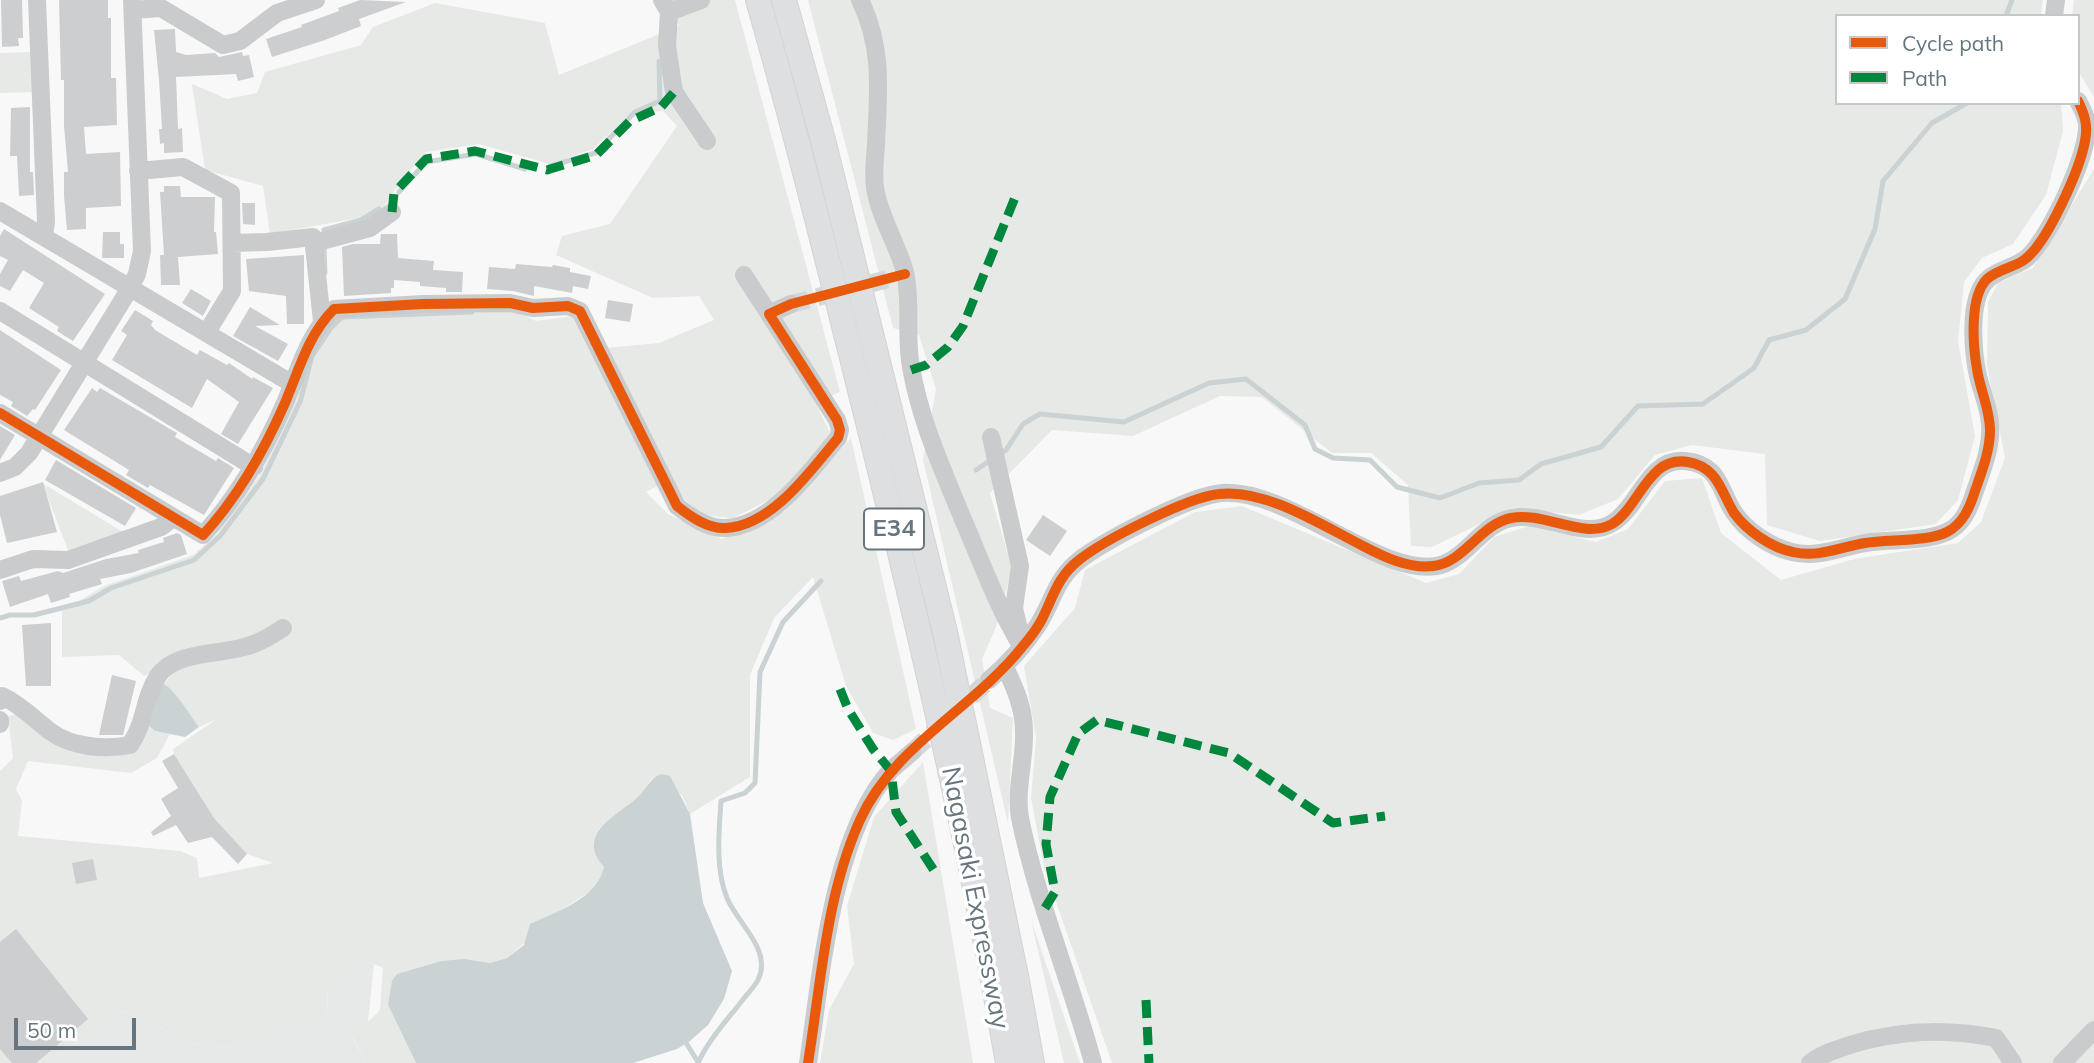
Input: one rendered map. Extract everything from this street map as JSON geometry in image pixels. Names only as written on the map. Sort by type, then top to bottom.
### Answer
[{"type":"highway","name":"Nagasaki Expressway","points":[[758,0],[800,146],[921,638],[995,986],[1008,1063]]},
{"type":"highway","name":"Nagasaki Expressway","points":[[784,0],[823,140],[945,632],[1032,1063]]},
{"type":"street","points":[[37,0],[46,222],[44,236]]},
{"type":"street","points":[[0,473],[15,467],[30,453],[130,288],[142,251],[133,5],[161,8],[223,45],[240,41],[277,13],[316,0]]},
{"type":"street","points":[[701,0],[665,6],[667,46],[674,92],[707,141]]},
{"type":"street","points":[[860,0],[869,17],[876,44],[878,79],[874,185],[882,217],[899,253],[896,277],[909,302],[908,347],[911,370],[928,433],[1004,617],[1023,646]]},
{"type":"street","points":[[989,680],[1005,667],[1023,646],[1041,621],[1062,575],[1079,560],[1181,505],[1220,493],[1262,499],[1321,524],[1382,556],[1420,566],[1445,564],[1505,519],[1539,517],[1597,529],[1613,523],[1630,507],[1662,466],[1676,461],[1691,462],[1706,468],[1720,481],[1731,509],[1746,528],[1777,547],[1793,552],[1832,552],[1867,542],[1934,537],[1949,531],[1960,522],[1969,508],[1989,442],[1990,424],[1977,372],[1974,334],[1979,290],[1987,279],[2023,261],[2037,247],[2068,192],[2085,143],[2087,124],[2080,105]]},
{"type":"street","points":[[138,171],[183,167],[231,193],[232,291],[207,332]]},
{"type":"street","points":[[0,211],[291,383]]},
{"type":"street","points":[[314,243],[370,228],[392,212]]},
{"type":"street","points":[[232,243],[267,243],[313,237],[322,321]]},
{"type":"street","points":[[0,414],[203,536],[224,513],[254,467],[285,402],[306,349],[322,321],[334,309],[423,304],[510,303],[533,308],[568,306],[580,311],[677,506],[696,521],[724,528],[747,524],[787,498],[838,438],[840,430],[837,420],[744,275]]},
{"type":"street","points":[[769,314],[791,304]]},
{"type":"street","points":[[0,311],[254,467]]},
{"type":"street","points":[[991,437],[1020,566],[1014,607],[1023,646]]},
{"type":"street","points":[[0,570],[33,559],[68,560],[161,527],[173,518]]},
{"type":"street","points":[[1,698],[17,704],[64,740],[110,749],[130,746],[139,732],[148,695],[160,673],[176,662],[244,648],[283,628]]},
{"type":"street","points":[[1005,667],[1019,698],[1024,732],[1020,814],[1034,874],[1080,1013],[1093,1063]]},
{"type":"street","points":[[808,1063],[835,895],[850,844],[875,793],[891,771],[912,752]]},
{"type":"street","points":[[1810,1063],[1835,1050],[1861,1042],[1932,1030],[1996,1038],[2013,1063]]},
{"type":"street","points":[[2062,1063],[2094,1030]]},
{"type":"shaded area","points":[[667,0],[735,0],[840,392],[815,402],[831,435],[777,496],[733,518],[702,515],[683,498],[606,348],[659,343],[714,320],[699,296],[653,298],[556,255],[562,236],[610,224],[677,126],[663,111],[629,115],[593,149],[550,164],[478,144],[426,152],[391,195],[380,214],[270,234],[263,186],[205,170],[192,84],[227,99],[257,93],[265,72],[361,45],[373,27],[435,3],[545,23],[559,75],[679,26]]},
{"type":"shaded area","points":[[808,0],[2043,0],[2041,14],[1835,14],[1835,105],[2061,105],[2063,131],[2046,195],[2013,244],[1982,258],[1964,282],[1958,341],[1975,436],[1958,500],[1936,524],[1820,541],[1767,525],[1765,454],[1692,445],[1655,455],[1618,499],[1579,515],[1512,508],[1432,547],[1411,546],[1408,485],[1371,453],[1332,453],[1262,397],[1220,396],[1133,436],[1052,430],[990,493],[1012,569],[997,625],[982,659],[990,708],[1013,718],[1008,823],[923,460],[936,389],[919,335],[893,328]]},
{"type":"shaded area","points":[[2074,0],[2094,0],[2094,97],[2080,74],[2080,14],[2072,14]]},
{"type":"shaded area","points":[[33,52],[35,92],[0,93],[0,53]]},
{"type":"shaded area","points":[[2094,169],[2094,1063],[1112,1063],[1044,867],[1031,798],[1036,738],[1024,666],[1075,608],[1085,570],[1195,512],[1242,506],[1426,583],[1459,574],[1494,537],[1529,526],[1596,542],[1628,529],[1665,481],[1702,478],[1721,533],[1781,580],[1854,559],[1958,543],[1981,522],[2005,458],[1987,365],[1988,302],[1998,283],[2033,268]]},
{"type":"shaded area","points":[[511,308],[536,321],[574,316],[657,486],[646,492],[668,514],[722,539],[785,511],[851,438],[916,729],[893,740],[873,733],[846,686],[813,577],[774,618],[750,675],[750,777],[690,814],[682,795],[651,779],[642,794],[599,829],[594,851],[604,867],[602,878],[592,890],[566,907],[507,958],[490,963],[465,959],[388,1005],[416,1063],[366,1063],[353,1037],[380,1010],[383,968],[360,958],[327,988],[328,1014],[228,1048],[192,1043],[123,1011],[59,1053],[54,1063],[0,1063],[0,771],[13,758],[8,717],[20,712],[50,740],[134,749],[149,726],[155,731],[170,734],[157,758],[131,773],[28,761],[16,789],[22,801],[18,836],[180,851],[197,858],[199,878],[273,863],[247,854],[214,818],[174,754],[173,749],[217,719],[199,727],[164,684],[191,653],[144,676],[119,655],[62,657],[62,611],[104,586],[193,555],[217,534],[260,475],[297,399],[310,357],[336,313]]},
{"type":"shaded area","points":[[42,483],[123,532],[68,550]]},
{"type":"shaded area","points":[[164,684],[199,727],[185,737],[155,731],[149,726],[161,685]]},
{"type":"shaded area","points":[[923,762],[973,1063],[820,1063],[829,1010],[854,964],[847,906],[874,817]]},
{"type":"shaded area","points":[[661,774],[670,776],[690,814],[703,903],[732,971],[724,999],[708,1025],[677,1049],[633,1063],[416,1063],[388,1005],[392,981],[397,974],[442,961],[465,959],[490,963],[507,958],[524,945],[530,924],[574,903],[593,888],[604,867],[594,851],[598,832]]},
{"type":"shaded area","points":[[1031,920],[1080,1063],[1064,1063]]},
{"type":"shaded area","points":[[360,958],[374,964],[368,1022],[353,1038],[366,1063],[54,1063],[59,1053],[123,1011],[192,1043],[228,1048],[328,1014],[327,988]]},
{"type":"building","points":[[1,0],[22,0],[23,38],[18,38],[19,46],[2,47]]},
{"type":"building","points":[[59,0],[108,0],[108,18],[111,18],[111,78],[116,78],[117,125],[84,127],[86,154],[120,152],[121,206],[86,208],[86,229],[67,230],[64,172],[68,172],[64,80],[61,80]]},
{"type":"building","points":[[360,0],[406,2],[359,19],[361,26],[272,57],[266,39],[302,27],[301,25]]},
{"type":"building","points":[[175,29],[176,52],[186,55],[215,53],[219,57],[242,52],[243,56],[249,55],[254,77],[238,81],[236,74],[176,77],[178,129],[182,128],[183,152],[164,153],[164,143],[160,144],[159,129],[162,129],[154,30]]},
{"type":"building","points":[[30,107],[30,172],[33,172],[34,195],[19,196],[17,156],[10,156],[11,108]]},
{"type":"building","points":[[164,186],[180,186],[181,197],[215,197],[214,232],[218,254],[178,257],[180,285],[161,285],[160,255],[164,255],[160,192],[164,192]]},
{"type":"building","points":[[242,203],[255,203],[255,225],[243,224]]},
{"type":"building","points":[[4,229],[105,294],[73,341],[57,331],[59,327],[29,308],[44,283],[23,270],[10,291],[0,286],[0,274],[8,260],[0,256],[0,236]]},
{"type":"building","points":[[103,232],[120,232],[120,244],[124,244],[124,258],[102,258]]},
{"type":"building","points":[[381,234],[397,234],[398,258],[434,261],[433,270],[463,272],[462,292],[446,292],[446,288],[420,286],[420,282],[394,280],[391,293],[344,296],[342,247],[353,244],[380,244]]},
{"type":"building","points":[[304,255],[304,324],[287,324],[286,296],[249,291],[246,259]]},
{"type":"building","points":[[516,264],[570,268],[570,272],[591,276],[588,289],[573,286],[572,293],[534,286],[534,296],[487,289],[489,267],[515,269]]},
{"type":"building","points":[[191,289],[211,301],[203,316],[182,303]]},
{"type":"building","points":[[608,300],[633,304],[630,322],[605,318]]},
{"type":"building","points":[[250,307],[280,325],[255,326],[288,344],[278,361],[233,336]]},
{"type":"building","points":[[135,310],[153,321],[151,325],[155,330],[197,355],[200,350],[273,388],[238,444],[221,434],[239,402],[207,379],[192,408],[112,360],[127,335],[121,331]]},
{"type":"building","points":[[0,330],[61,370],[35,410],[27,416],[11,406],[13,402],[0,395]]},
{"type":"building","points":[[92,388],[97,392],[100,388],[177,433],[175,437],[216,461],[218,458],[234,468],[204,515],[126,475],[129,470],[64,430]]},
{"type":"building","points":[[0,426],[15,435],[0,460]]},
{"type":"building","points":[[56,460],[136,508],[125,526],[45,480]]},
{"type":"building","points":[[43,482],[57,532],[7,543],[0,515],[0,496]]},
{"type":"building","points":[[1043,515],[1067,531],[1050,556],[1026,540]]},
{"type":"building","points":[[177,533],[181,535],[187,554],[131,573],[100,579],[102,584],[69,594],[70,597],[51,603],[48,594],[10,607],[2,581],[19,576],[21,581],[58,571],[63,573],[106,559],[139,553],[138,550],[164,542],[163,538]]},
{"type":"building","points":[[51,623],[51,686],[26,686],[22,625]]},
{"type":"building","points":[[112,675],[136,681],[123,735],[99,735]]},
{"type":"building","points":[[174,754],[214,818],[247,854],[238,864],[212,837],[188,843],[176,825],[153,836],[151,832],[171,816],[161,799],[178,788],[162,761]]},
{"type":"building","points":[[93,859],[97,880],[76,884],[72,863]]},
{"type":"building","points":[[16,929],[88,1019],[36,1063],[12,1063],[0,1049],[0,942]]},
{"type":"waterway","points":[[2007,14],[2012,0]]},
{"type":"waterway","points":[[550,166],[595,153],[635,112],[660,101],[659,61]]},
{"type":"waterway","points":[[999,454],[1006,450],[1023,424],[1040,414],[1124,422],[1209,383],[1246,379],[1305,425],[1315,449],[1333,458],[1370,460],[1397,487],[1440,498],[1479,483],[1519,480],[1541,464],[1601,447],[1638,406],[1703,404],[1754,368],[1769,340],[1806,330],[1845,299],[1875,229],[1883,181],[1932,123],[1964,105]]},
{"type":"waterway","points":[[399,192],[426,162],[476,154],[525,169]]},
{"type":"waterway","points":[[324,230],[361,220],[379,209]]},
{"type":"waterway","points":[[324,248],[325,273]]},
{"type":"waterway","points":[[0,618],[10,615],[34,615],[89,601],[111,588],[194,560],[220,536],[263,479],[300,402],[312,356],[342,317],[472,312]]},
{"type":"waterway","points":[[976,470],[991,460]]},
{"type":"waterway","points":[[698,1063],[713,1038],[758,980],[761,969],[757,947],[723,887],[719,850],[721,801],[745,793],[755,783],[760,672],[783,622],[821,581]]},
{"type":"waterway","points":[[683,1038],[698,1062]]},
{"type":"tunnel","points":[[791,304],[888,279]]},
{"type":"tunnel","points":[[912,752],[989,680]]},
{"type":"marked path","points":[[392,212],[394,193],[426,159],[475,151],[547,170],[596,155],[630,121],[661,107],[674,92]]},
{"type":"marked path","points":[[911,370],[926,365],[948,347],[963,326],[1016,195]]},
{"type":"marked path","points":[[840,689],[848,709],[873,749],[891,771],[896,812],[935,872]]},
{"type":"marked path","points":[[1045,908],[1055,892],[1046,844],[1050,797],[1078,734],[1097,720],[1229,753],[1333,823],[1385,816]]},
{"type":"marked path","points":[[1146,1000],[1149,1063]]},
{"type":"cycle path","points":[[808,1063],[826,940],[839,878],[860,820],[874,794],[892,770],[913,749],[982,689],[1023,646],[1039,624],[1065,573],[1091,552],[1147,521],[1205,497],[1237,494],[1293,510],[1397,561],[1415,566],[1433,566],[1454,558],[1490,528],[1511,518],[1536,518],[1589,529],[1612,524],[1622,516],[1663,466],[1674,462],[1688,462],[1706,469],[1712,475],[1734,513],[1746,526],[1769,543],[1785,550],[1803,554],[1821,553],[1865,543],[1929,537],[1953,529],[1962,520],[1971,503],[1990,438],[1974,348],[1977,297],[1987,279],[2024,260],[2043,239],[2052,223],[2077,169],[2085,141],[2085,121],[2080,105]]},
{"type":"cycle path","points":[[0,413],[203,535],[228,505],[259,456],[311,341],[334,309],[423,304],[510,303],[533,308],[568,306],[580,311],[677,506],[706,524],[726,528],[743,525],[775,507],[816,465],[838,438],[840,430],[837,420],[769,314],[791,304],[905,274]]}]
